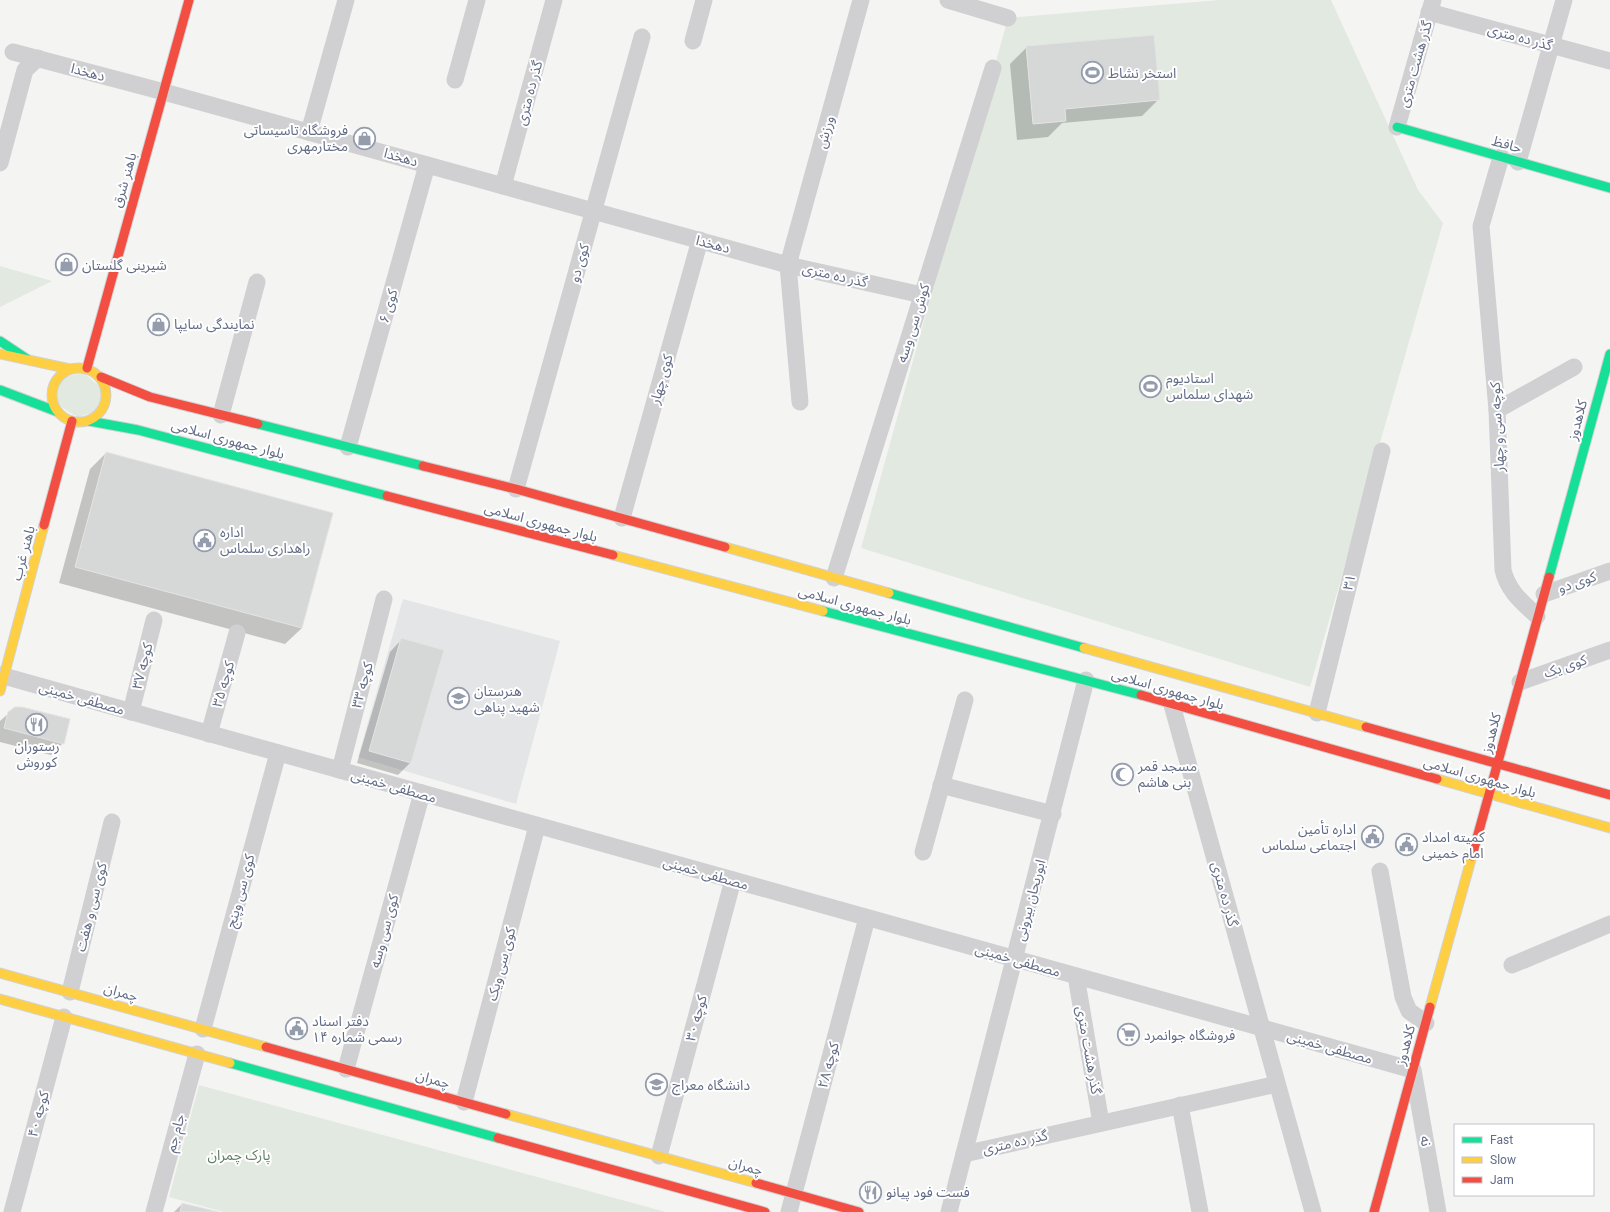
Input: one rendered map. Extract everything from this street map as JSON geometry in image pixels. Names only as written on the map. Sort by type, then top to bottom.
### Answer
[{"type":"street","name":"باهنر شرق","points":[[87,368],[189,0]]},
{"type":"street","points":[[309,132],[346,0]]},
{"type":"street","points":[[454,80],[477,0]]},
{"type":"street","name":"گذر ده متری","points":[[503,186],[554,0]]},
{"type":"street","points":[[693,41],[704,0]]},
{"type":"street","name":"ورزش","points":[[788,265],[861,0]]},
{"type":"street","points":[[948,0],[1008,18]]},
{"type":"street","points":[[1518,162],[1564,0]]},
{"type":"street","name":"گذر ده متری","points":[[1431,6],[1551,45],[1610,61]]},
{"type":"street","name":"گذر هشت متری","points":[[1397,127],[1431,6]]},
{"type":"street","name":"کوی دو","points":[[516,489],[642,37]]},
{"type":"street","name":"دهخدا","points":[[13,52],[164,92],[788,265]]},
{"type":"street","points":[[0,163],[25,70],[38,58]]},
{"type":"street","name":"کوش سی وسه","points":[[834,578],[993,68]]},
{"type":"street","name":"حافظ","points":[[1397,127],[1610,188]]},
{"type":"street","name":"کوچه سی و چهار","points":[[1501,157],[1481,226],[1496,410],[1503,570],[1506,581],[1512,593],[1537,616]]},
{"type":"street","name":"کوی ۶","points":[[348,447],[427,165]]},
{"type":"street","name":"کوی چهار","points":[[622,518],[700,240]]},
{"type":"street","name":"گذر ده متری","points":[[800,402],[788,265],[922,295]]},
{"type":"street","points":[[221,415],[257,282]]},
{"type":"street","points":[[0,341],[27,359]]},
{"type":"street","points":[[0,354],[70,369]]},
{"type":"street","name":"کلاهدوز","points":[[1374,1212],[1610,354]]},
{"type":"street","points":[[78,367],[87,368],[101,378],[105,385],[107,393],[106,402],[102,410],[89,420],[81,422],[72,421],[64,418],[58,412],[52,396],[53,388],[59,376],[70,369],[78,367]]},
{"type":"street","points":[[1496,410],[1574,367]]},
{"type":"street","name":"بلوار جمهوری اسلامی","points":[[101,378],[150,397],[516,489],[1610,795]]},
{"type":"street","points":[[0,390],[58,412]]},
{"type":"street","points":[[0,396],[15,396]]},
{"type":"street","name":"بلوار جمهوری اسلامی","points":[[89,420],[138,430],[1086,680],[1610,828]]},
{"type":"street","name":"باهنر غرب","points":[[1,681],[72,421]]},
{"type":"street","name":"۳۱","points":[[1317,713],[1382,451]]},
{"type":"street","name":"کوی دو","points":[[1544,594],[1610,571]]},
{"type":"street","name":"کوچه ۳۳","points":[[340,770],[384,599]]},
{"type":"street","name":"کوچه ۳۷","points":[[131,712],[154,620]]},
{"type":"street","name":"کوچه ۳۵","points":[[209,734],[237,634]]},
{"type":"street","name":"کوی یک","points":[[1520,682],[1610,650]]},
{"type":"street","name":"ابوریحان بیرونی","points":[[949,1212],[1086,680]]},
{"type":"street","name":"مصطفی خمینی","points":[[1,681],[131,712],[1413,1070]]},
{"type":"street","points":[[923,852],[965,700]]},
{"type":"street","name":"گذر ده متری","points":[[1172,705],[1313,1212]]},
{"type":"street","name":"کوی سی وپنج","points":[[200,1040],[278,753]]},
{"type":"street","points":[[941,785],[1052,814]]},
{"type":"street","name":"کوی سی وسه","points":[[346,1069],[422,793]]},
{"type":"street","name":"کوی سی و هفت","points":[[67,1006],[112,822]]},
{"type":"street","name":"کوی سی ویک","points":[[464,1102],[537,826]]},
{"type":"street","points":[[1380,871],[1404,997],[1409,1011],[1426,1023]]},
{"type":"street","name":"کوچه ۳۰","points":[[659,1156],[733,880]]},
{"type":"street","name":"کوچه ۲۸","points":[[789,1212],[867,918]]},
{"type":"street","points":[[1512,965],[1610,924]]},
{"type":"street","name":"چمران","points":[[0,973],[67,1006],[200,1040],[346,1069],[659,1156],[769,1191],[794,1194],[860,1212]]},
{"type":"street","name":"گذر هشت متری","points":[[1076,976],[1102,1123]]},
{"type":"street","name":"چمران","points":[[0,999],[67,1006],[200,1040],[764,1210]]},
{"type":"street","name":"کوچه ۴۰","points":[[12,1212],[67,1006]]},
{"type":"street","name":"جام جم","points":[[154,1212],[200,1040]]},
{"type":"street","name":"نه","points":[[1413,1070],[1438,1212]]},
{"type":"street","name":"گذر ده متری","points":[[964,1154],[1277,1084]]},
{"type":"street","points":[[1180,1105],[1200,1212]]},
{"type":"shaded area","name":"هنرستان شهید پناهی","points":[[403,599],[560,641],[516,804],[358,757]]},
{"type":"green space","name":"استادیوم شهدای سلماس","points":[[1219,0],[1331,0],[1418,190],[1443,223],[1310,687],[861,548],[1008,18]]},
{"type":"green space","points":[[0,266],[52,281],[0,307]]},
{"type":"green space","points":[[84,373],[100,387],[102,395],[97,408],[92,413],[78,417],[65,410],[59,404],[57,400],[57,390],[60,382],[65,378]]},
{"type":"green space","name":"پارک چمران","points":[[199,1085],[666,1212],[224,1212],[169,1197]]},
{"type":"building","name":"استخر نشاط","points":[[1154,35],[1160,100],[1065,109],[1066,121],[1033,124],[1026,46]]},
{"type":"building","name":"اداره راهداری سلماس","points":[[106,452],[333,513],[302,628],[75,567]]},
{"type":"building","points":[[401,638],[444,650],[411,763],[369,751]]},
{"type":"building","name":"رستوران کوروش","points":[[15,707],[22,707],[70,719],[64,744],[4,728],[8,712]]},
{"type":"building","points":[[182,1203],[219,1212],[180,1212]]},
{"type":"traffic: fast","points":[[1397,127],[1610,188]]},
{"type":"traffic: fast","points":[[0,341],[27,359]]},
{"type":"traffic: fast","points":[[1549,577],[1610,354]]},
{"type":"traffic: fast","points":[[0,390],[58,412]]},
{"type":"traffic: fast","points":[[89,421],[138,430],[387,496]]},
{"type":"traffic: fast","points":[[258,424],[423,466]]},
{"type":"traffic: fast","points":[[889,593],[1084,648]]},
{"type":"traffic: fast","points":[[823,611],[1141,695]]},
{"type":"traffic: fast","points":[[230,1063],[498,1138]]},
{"type":"traffic: slow","points":[[0,354],[70,369]]},
{"type":"traffic: slow","points":[[74,368],[84,368],[94,372],[102,380],[106,390],[106,395],[106,400],[102,410],[94,418],[84,422],[74,422],[64,418],[56,410],[52,400],[52,390],[56,380],[64,372],[74,368]]},
{"type":"traffic: slow","points":[[0,691],[44,525]]},
{"type":"traffic: slow","points":[[725,547],[889,593]]},
{"type":"traffic: slow","points":[[613,555],[823,611]]},
{"type":"traffic: slow","points":[[1084,648],[1366,727]]},
{"type":"traffic: slow","points":[[1437,779],[1610,828]]},
{"type":"traffic: slow","points":[[1430,1007],[1472,856]]},
{"type":"traffic: slow","points":[[0,973],[266,1047]]},
{"type":"traffic: slow","points":[[0,999],[230,1063]]},
{"type":"traffic: slow","points":[[506,1114],[756,1183]]},
{"type":"traffic: jam","points":[[87,368],[189,0]]},
{"type":"traffic: jam","points":[[101,377],[150,397],[258,424]]},
{"type":"traffic: jam","points":[[44,525],[72,421]]},
{"type":"traffic: jam","points":[[423,466],[516,489],[725,547]]},
{"type":"traffic: jam","points":[[387,496],[613,555]]},
{"type":"traffic: jam","points":[[1472,856],[1549,577]]},
{"type":"traffic: jam","points":[[1141,695],[1437,779]]},
{"type":"traffic: jam","points":[[1366,727],[1610,795]]},
{"type":"traffic: jam","points":[[1374,1212],[1430,1007]]},
{"type":"traffic: jam","points":[[266,1047],[506,1114]]},
{"type":"traffic: jam","points":[[498,1138],[765,1212]]},
{"type":"traffic: jam","points":[[756,1183],[859,1212]]},
{"type":"place","name":"استخر نشاط","points":[[1093,73]]},
{"type":"place","name":"فروشگاه تاسیساتی مختارمهری","points":[[364,138]]},
{"type":"place","name":"شیرینی گلستان","points":[[67,265]]},
{"type":"place","name":"نمایندگی سایپا","points":[[158,324]]},
{"type":"place","name":"استادیوم شهدای سلماس","points":[[1151,386]]},
{"type":"place","name":"اداره راهداری سلماس","points":[[204,540]]},
{"type":"place","name":"هنرستان شهید پناهی","points":[[459,699]]},
{"type":"place","name":"رستوران کوروش","points":[[37,724]]},
{"type":"place","name":"مسجد قمر بنی هاشم","points":[[1123,774]]},
{"type":"place","name":"اداره تأمین اجتماعی سلماس","points":[[1372,837]]},
{"type":"place","name":"کمیته امداد امام خمینی","points":[[1406,845]]},
{"type":"place","name":"دفتر اسناد رسمی شماره ۱۴","points":[[296,1029]]},
{"type":"place","name":"فروشگاه جوانمرد","points":[[1128,1035]]},
{"type":"place","name":"دانشگاه معراج","points":[[656,1085]]},
{"type":"place","name":"فست فود پیانو","points":[[871,1192]]}]
